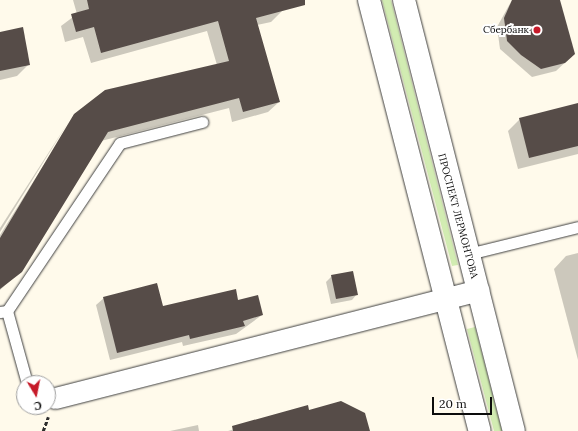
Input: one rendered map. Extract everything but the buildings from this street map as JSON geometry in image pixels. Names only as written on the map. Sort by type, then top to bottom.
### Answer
[{"type":"street","points":[[369,0],[480,431]]},
{"type":"street","name":"ПРОСПЕКТ ЛЕРМОНТОВА","points":[[404,0],[514,431]]},
{"type":"street","points":[[56,398],[445,297],[478,290]]},
{"type":"lane","points":[[24,375],[3,312],[120,143],[202,122]]},
{"type":"lane","points":[[468,254],[578,227]]},
{"type":"green space","points":[[382,0],[391,0],[458,265],[452,266]]},
{"type":"green space","points":[[475,327],[502,431],[494,431],[467,329]]},
{"type":"place","name":"Сбербанк","points":[[537,30]]}]
